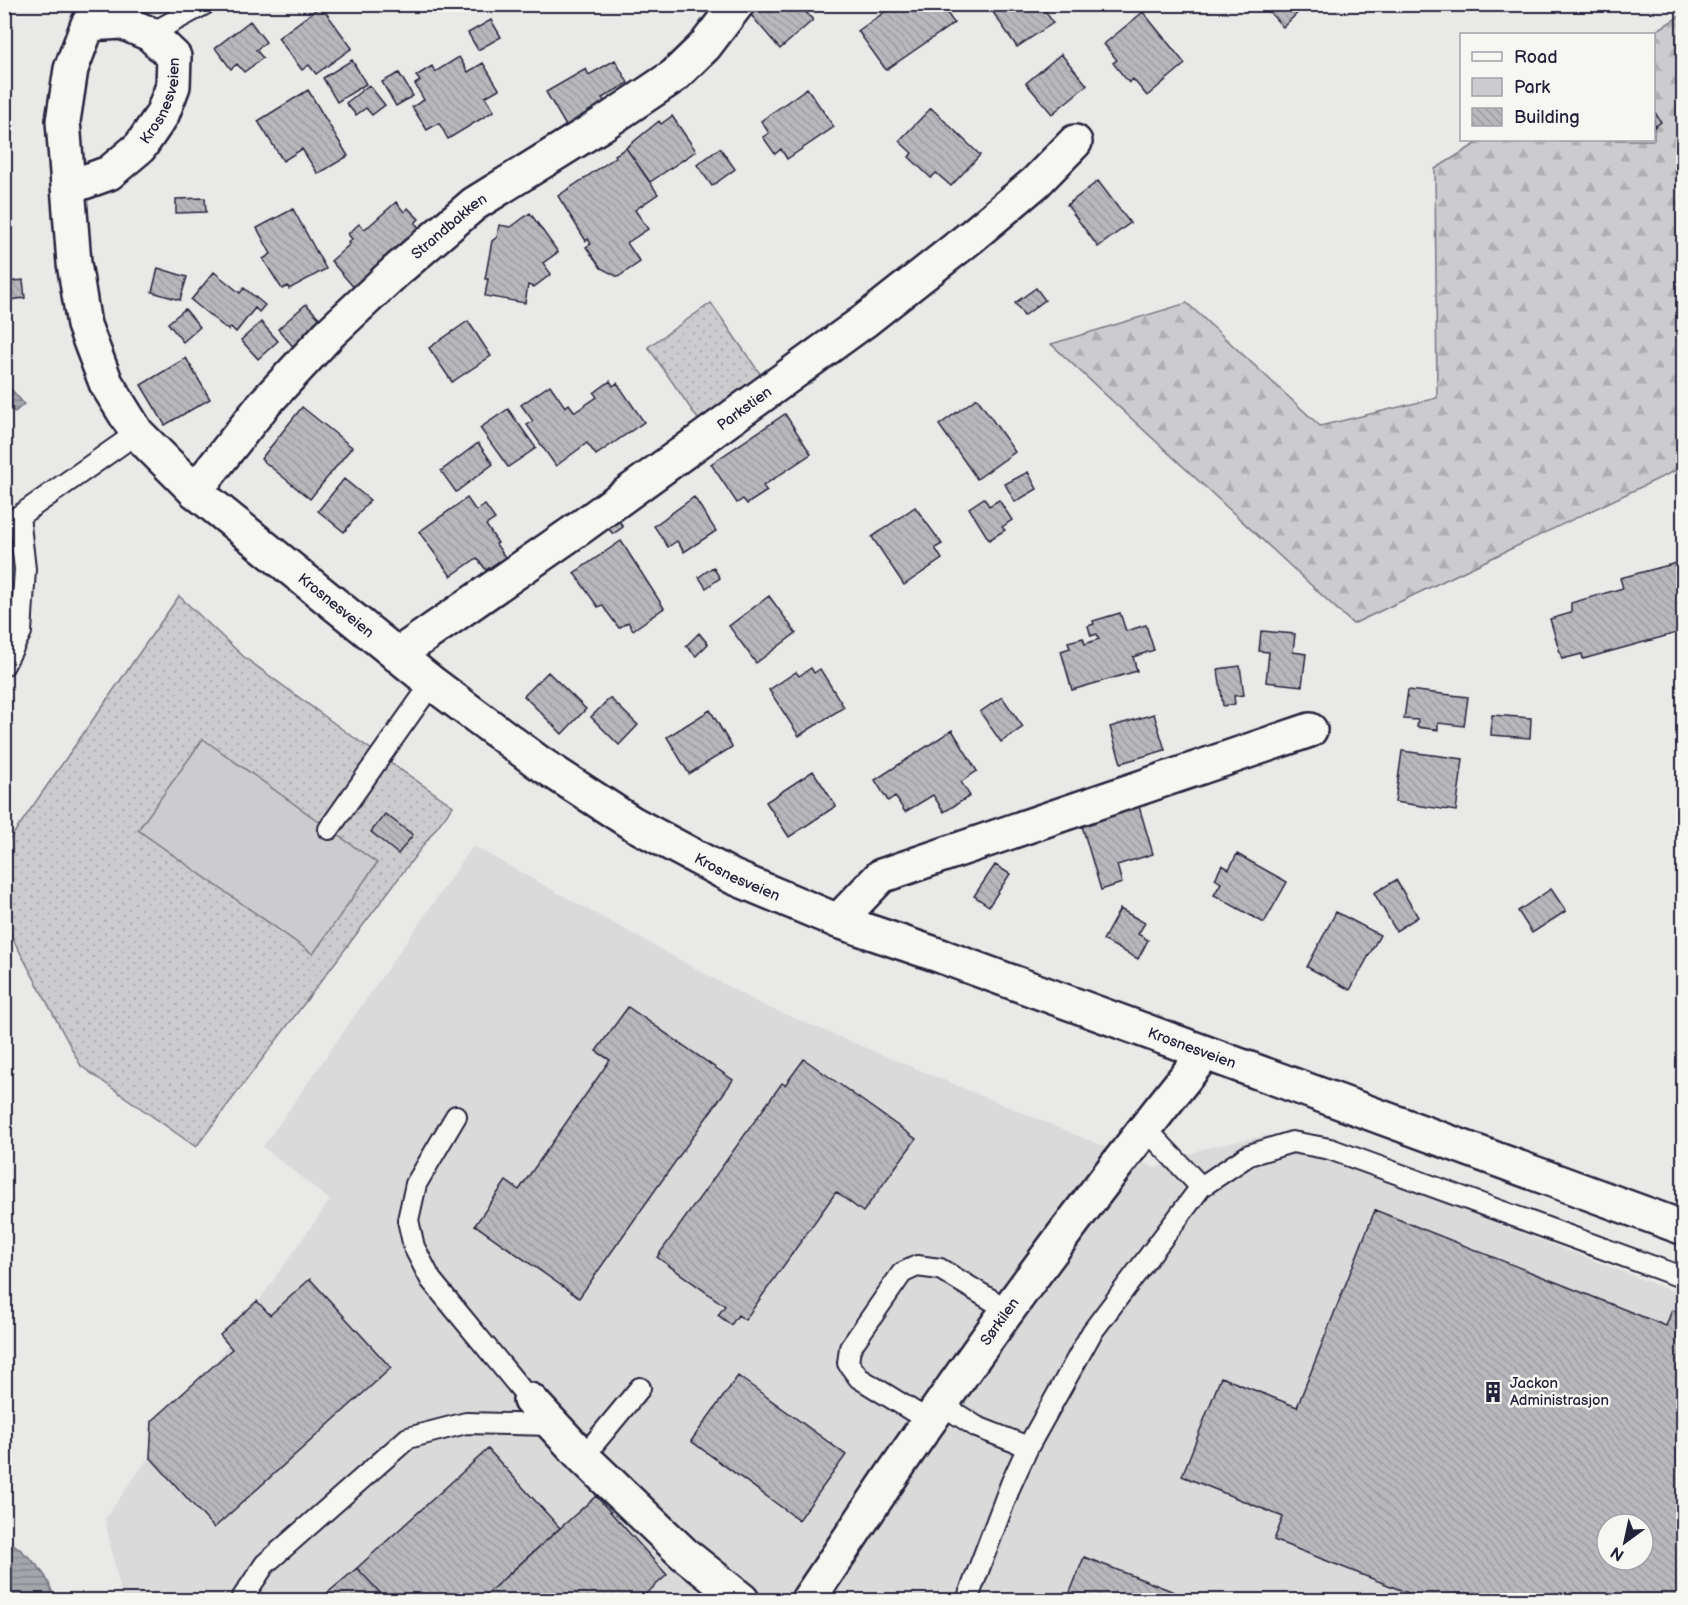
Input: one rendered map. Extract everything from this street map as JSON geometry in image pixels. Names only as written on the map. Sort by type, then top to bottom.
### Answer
[{"type":"street","name":"Strandbakken","points":[[195,491],[264,404],[329,334],[395,272],[474,204],[601,125],[674,76],[705,46],[736,4]]},
{"type":"street","name":"Krosnesveien","points":[[70,187],[109,173],[140,147],[162,116],[173,86],[174,57],[150,34],[122,22],[91,14],[71,69],[63,121],[70,187],[74,263],[84,325],[106,383],[137,433],[195,491],[432,683],[538,762],[632,823],[733,877],[838,921],[941,956],[1683,1228]]},
{"type":"street","name":"Parkstien","points":[[397,655],[581,527],[863,322],[972,236],[1026,190],[1075,142]]},
{"type":"street","points":[[838,921],[881,876],[1310,730]]},
{"type":"street","name":"Sørkilen","points":[[808,1600],[935,1412],[1008,1310],[1145,1128],[1205,1053]]},
{"type":"street","points":[[530,1400],[583,1457],[683,1553],[742,1600]]},
{"type":"lane","points":[[150,34],[205,4]]},
{"type":"lane","points":[[4,665],[21,632],[25,569],[12,522],[137,433]]},
{"type":"lane","points":[[329,829],[432,683]]},
{"type":"lane","points":[[456,1116],[416,1184],[408,1220],[414,1247],[431,1280],[530,1400]]},
{"type":"lane","points":[[1145,1128],[1201,1187]]},
{"type":"lane","points":[[967,1600],[1011,1484],[1028,1447],[1092,1332],[1201,1187],[1249,1155],[1292,1142],[1330,1149],[1682,1280]]},
{"type":"lane","points":[[1008,1310],[940,1269],[917,1266],[902,1273],[850,1348],[848,1363],[859,1378],[935,1412],[1028,1447]]},
{"type":"lane","points":[[583,1457],[640,1388]]},
{"type":"lane","points":[[242,1600],[265,1564],[408,1438],[466,1423],[553,1425]]},
{"type":"shaded area","points":[[5,382],[24,404],[15,412],[5,408]]},
{"type":"shaded area","points":[[473,846],[760,1004],[1156,1168],[1202,1149],[1266,1135],[1683,1295],[1683,1600],[122,1600],[105,1519],[330,1200],[263,1147]]},
{"type":"shaded area","points":[[5,1537],[36,1564],[47,1580],[54,1600],[5,1600]]},
{"type":"green space","points":[[1683,14],[1683,467],[1353,624],[1051,344],[1187,303],[1320,426],[1437,398],[1435,169],[1480,141],[1655,141],[1655,33],[1653,33]]},
{"type":"green space","points":[[711,303],[763,378],[700,422],[648,347]]},
{"type":"green space","points":[[179,596],[244,657],[346,732],[453,806],[196,1147],[81,1066],[5,924],[5,846]]},
{"type":"green space","points":[[203,739],[377,863],[313,954],[138,830]]},
{"type":"building","points":[[763,4],[799,4],[813,20],[780,49],[751,15]]},
{"type":"building","points":[[896,4],[941,4],[954,23],[886,70],[858,31]]},
{"type":"building","points":[[996,4],[1041,4],[1053,23],[1017,47],[990,8]]},
{"type":"building","points":[[1041,4],[1056,4],[1045,11]]},
{"type":"building","points":[[1262,4],[1307,4],[1283,27]]},
{"type":"building","points":[[321,6],[352,48],[316,74],[309,65],[302,70],[278,38]]},
{"type":"building","points":[[1143,12],[1185,64],[1147,96],[1133,79],[1129,83],[1113,63],[1117,60],[1104,44]]},
{"type":"building","points":[[491,20],[501,37],[478,50],[468,33]]},
{"type":"building","points":[[250,21],[266,42],[256,50],[263,58],[244,72],[237,64],[231,69],[215,48]]},
{"type":"building","points":[[1061,54],[1087,85],[1052,114],[1026,83]]},
{"type":"building","points":[[459,57],[468,72],[483,63],[499,89],[485,97],[494,111],[448,139],[439,123],[427,130],[412,107],[424,100],[415,84],[420,81],[416,76],[432,66],[435,72]]},
{"type":"building","points":[[352,60],[366,84],[337,102],[323,78]]},
{"type":"building","points":[[615,60],[628,83],[602,98],[606,103],[566,126],[546,92],[586,69],[589,75]]},
{"type":"building","points":[[399,73],[413,96],[396,106],[382,82]]},
{"type":"building","points":[[369,85],[385,105],[372,115],[366,108],[356,115],[346,103]]},
{"type":"building","points":[[807,88],[834,127],[787,159],[781,149],[775,154],[763,137],[769,133],[761,121]]},
{"type":"building","points":[[308,90],[348,156],[318,174],[302,149],[283,161],[258,121]]},
{"type":"building","points":[[931,108],[980,155],[951,186],[936,173],[931,178],[909,157],[912,153],[899,141]]},
{"type":"building","points":[[1655,113],[1661,122],[1655,126]]},
{"type":"building","points":[[672,116],[696,151],[650,182],[626,148],[659,121],[661,124]]},
{"type":"building","points":[[626,148],[658,194],[635,210],[648,229],[627,243],[640,262],[618,277],[601,268],[586,247],[591,244],[588,239],[586,241],[558,196]]},
{"type":"building","points":[[720,148],[735,169],[712,186],[697,165]]},
{"type":"building","points":[[1098,181],[1130,223],[1098,247],[1067,205]]},
{"type":"building","points":[[205,198],[206,212],[176,213],[176,199]]},
{"type":"building","points":[[396,202],[404,212],[408,208],[419,219],[415,223],[423,232],[357,291],[331,261],[350,244],[348,243],[352,239],[348,234],[359,224],[364,229]]},
{"type":"building","points":[[293,209],[326,269],[289,289],[288,286],[282,289],[263,259],[271,254],[257,228]]},
{"type":"building","points":[[530,213],[558,252],[543,263],[551,274],[534,287],[528,285],[525,303],[485,296],[488,279],[485,279],[492,241],[497,237],[499,225],[511,227]]},
{"type":"building","points":[[158,268],[187,277],[180,300],[152,292]]},
{"type":"building","points":[[214,272],[240,293],[244,288],[265,305],[259,312],[255,308],[236,332],[231,327],[228,330],[191,300]]},
{"type":"building","points":[[23,280],[25,298],[9,300],[7,282]]},
{"type":"building","points":[[1036,288],[1045,300],[1024,316],[1015,303]]},
{"type":"building","points":[[306,304],[325,324],[296,350],[278,329]]},
{"type":"building","points":[[185,309],[200,327],[183,342],[168,323]]},
{"type":"building","points":[[468,321],[491,356],[452,382],[429,348]]},
{"type":"building","points":[[261,322],[278,341],[258,359],[241,340]]},
{"type":"building","points":[[186,358],[210,399],[165,425],[141,385]]},
{"type":"building","points":[[610,381],[613,386],[617,383],[644,422],[596,455],[587,443],[556,466],[527,425],[533,421],[521,405],[550,385],[565,407],[569,404],[575,412],[597,397],[594,393]]},
{"type":"building","points":[[977,398],[1015,452],[977,479],[939,425]]},
{"type":"building","points":[[302,407],[352,447],[310,499],[261,459]]},
{"type":"building","points":[[508,409],[536,448],[508,467],[480,428]]},
{"type":"building","points":[[785,414],[811,454],[763,486],[767,491],[747,504],[743,499],[737,503],[711,464]]},
{"type":"building","points":[[478,443],[493,464],[456,492],[441,471]]},
{"type":"building","points":[[1028,472],[1037,489],[1015,502],[1005,484]]},
{"type":"building","points":[[344,479],[370,500],[344,532],[318,511]]},
{"type":"building","points":[[694,497],[716,531],[684,552],[677,541],[668,547],[654,526]]},
{"type":"building","points":[[467,498],[476,511],[485,505],[495,519],[486,525],[505,557],[486,570],[477,558],[451,576],[419,532]]},
{"type":"building","points":[[984,498],[989,506],[999,500],[1012,520],[1002,527],[1005,530],[989,540],[969,508]]},
{"type":"building","points":[[915,507],[942,544],[935,548],[942,559],[904,585],[872,537]]},
{"type":"building","points":[[618,519],[623,527],[613,534],[607,527]]},
{"type":"building","points":[[621,541],[664,608],[633,630],[628,622],[619,628],[602,605],[598,607],[574,573]]},
{"type":"building","points":[[1684,561],[1684,631],[1583,659],[1582,654],[1562,659],[1550,619],[1571,613],[1571,603],[1623,588],[1620,578]]},
{"type":"building","points":[[713,567],[720,578],[706,588],[699,577]]},
{"type":"building","points":[[769,596],[796,633],[756,663],[729,626]]},
{"type":"building","points":[[1120,613],[1126,631],[1146,625],[1154,650],[1133,657],[1137,671],[1072,690],[1061,651],[1070,648],[1068,642],[1083,638],[1085,644],[1099,639],[1097,634],[1091,636],[1088,626],[1094,624],[1093,621]]},
{"type":"building","points":[[1261,631],[1295,634],[1293,652],[1306,654],[1302,686],[1266,682],[1269,652],[1259,651]]},
{"type":"building","points":[[699,633],[708,644],[696,656],[686,646]]},
{"type":"building","points":[[1240,666],[1244,695],[1234,696],[1235,704],[1223,706],[1218,669]]},
{"type":"building","points":[[811,668],[814,673],[820,669],[844,707],[799,736],[769,690],[796,672],[799,676]]},
{"type":"building","points":[[548,672],[586,709],[562,734],[524,696]]},
{"type":"building","points":[[1408,690],[1468,697],[1464,726],[1438,723],[1438,730],[1417,727],[1418,720],[1404,719]]},
{"type":"building","points":[[1002,697],[1023,727],[1001,742],[980,712]]},
{"type":"building","points":[[610,698],[638,725],[619,745],[591,717]]},
{"type":"building","points":[[710,710],[732,747],[689,774],[667,737]]},
{"type":"building","points":[[1154,714],[1165,750],[1121,763],[1110,727]]},
{"type":"building","points":[[1492,715],[1531,718],[1530,738],[1491,735]]},
{"type":"building","points":[[952,730],[977,771],[961,782],[970,796],[944,812],[933,795],[905,812],[895,796],[888,801],[875,780]]},
{"type":"building","points":[[1402,751],[1463,759],[1456,811],[1395,802]]},
{"type":"building","points":[[813,771],[836,806],[789,837],[766,802]]},
{"type":"building","points":[[1138,803],[1153,854],[1117,865],[1122,883],[1101,890],[1080,819]]},
{"type":"building","points":[[385,814],[413,835],[398,854],[371,832]]},
{"type":"building","points":[[1237,854],[1287,882],[1264,923],[1214,895],[1221,883],[1215,879],[1222,865],[1229,869]]},
{"type":"building","points":[[995,865],[1010,874],[989,906],[974,896]]},
{"type":"building","points":[[1396,880],[1418,917],[1396,931],[1374,893]]},
{"type":"building","points":[[1551,889],[1566,911],[1532,933],[1518,911]]},
{"type":"building","points":[[1120,909],[1145,923],[1138,934],[1148,940],[1138,959],[1103,940]]},
{"type":"building","points":[[1336,912],[1380,935],[1350,990],[1307,967]]},
{"type":"building","points":[[628,1007],[733,1080],[579,1298],[475,1225],[506,1181],[519,1190],[610,1060],[596,1051]]},
{"type":"building","points":[[804,1059],[916,1139],[863,1212],[836,1192],[745,1320],[738,1315],[731,1325],[718,1315],[725,1306],[657,1257],[782,1083],[785,1085]]},
{"type":"building","name":"Jackon Administrasjon","points":[[1375,1210],[1666,1326],[1672,1310],[1684,1314],[1684,1600],[1426,1600],[1274,1540],[1283,1517],[1182,1476],[1221,1377],[1297,1407]]},
{"type":"building","points":[[310,1279],[391,1368],[214,1528],[150,1457],[152,1421],[232,1349],[220,1335],[257,1301],[270,1315]]},
{"type":"building","points":[[738,1376],[846,1455],[799,1520],[691,1441]]},
{"type":"building","points":[[488,1449],[560,1528],[480,1600],[387,1600],[357,1568]]},
{"type":"building","points":[[596,1496],[667,1575],[639,1600],[480,1600]]},
{"type":"building","points":[[1084,1557],[1195,1600],[1067,1600]]},
{"type":"building","points":[[357,1568],[387,1600],[319,1600]]},
{"type":"place","name":"Jackon Administrasjon","points":[[1493,1392]]}]
